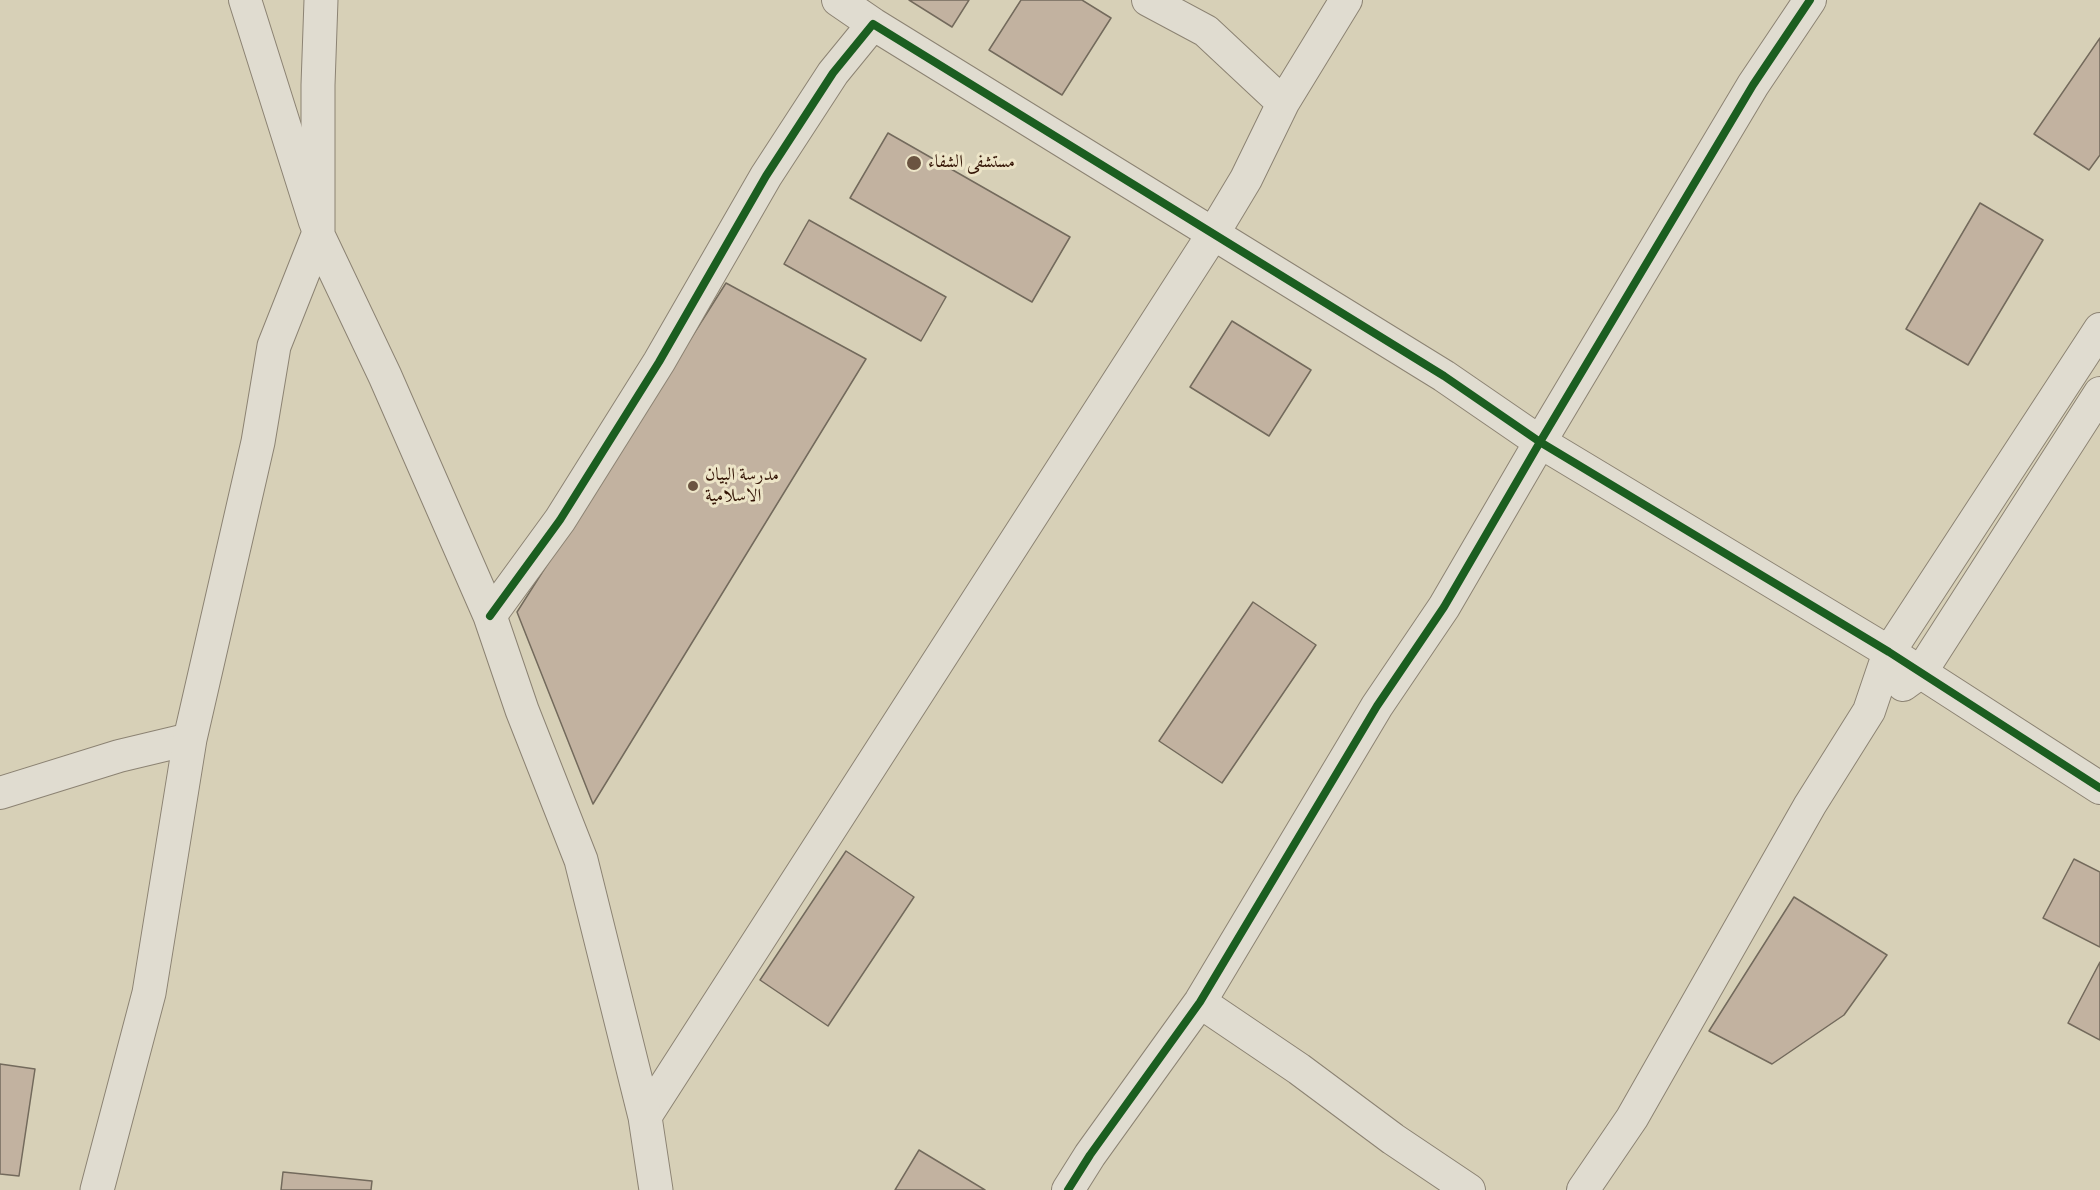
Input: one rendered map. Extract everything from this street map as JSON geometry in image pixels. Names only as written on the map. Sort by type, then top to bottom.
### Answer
[{"type":"street","points":[[245,0],[318,235],[385,376],[489,616],[522,710],[581,860],[645,1117],[656,1190]]},
{"type":"street","points":[[97,1190],[149,993],[190,739],[258,442],[274,346],[318,235],[318,85],[321,0]]},
{"type":"street","points":[[838,0],[873,24],[1444,376],[1540,442],[1889,652],[2100,788]]},
{"type":"street","points":[[1148,0],[1206,31],[1283,103]]},
{"type":"street","points":[[645,1117],[1213,234],[1246,179],[1283,103],[1346,0]]},
{"type":"street","points":[[1068,1190],[1090,1155],[1200,1002],[1377,706],[1444,607],[1753,85],[1810,0]]},
{"type":"street","points":[[489,616],[560,520],[659,362],[766,176],[832,73],[873,24]]},
{"type":"street","points":[[1584,1190],[1632,1118],[1810,805],[1869,711],[1889,652],[2100,329]]},
{"type":"street","points":[[1869,711],[1921,672],[2100,393]]},
{"type":"street","points":[[0,793],[119,756],[190,739]]},
{"type":"street","points":[[1200,1002],[1469,1190]]},
{"type":"building","points":[[909,0],[969,0],[952,27]]},
{"type":"building","points":[[1021,0],[1082,0],[1111,18],[1062,95],[989,50]]},
{"type":"building","points":[[2100,38],[2100,155],[2089,170],[2034,134]]},
{"type":"building","points":[[888,133],[1070,237],[1032,302],[850,198]]},
{"type":"building","points":[[1980,203],[2043,240],[1968,365],[1906,329]]},
{"type":"building","points":[[809,220],[946,297],[921,341],[784,264]]},
{"type":"building","name":"مدرسة البيان الاسلامية","points":[[726,283],[866,359],[593,804],[517,612]]},
{"type":"building","points":[[1232,321],[1311,370],[1269,436],[1190,387]]},
{"type":"building","points":[[1253,602],[1316,645],[1222,783],[1159,741]]},
{"type":"building","points":[[846,851],[914,897],[828,1026],[760,980]]},
{"type":"building","points":[[2074,859],[2100,872],[2100,947],[2043,918]]},
{"type":"building","points":[[1794,897],[1887,955],[1844,1015],[1772,1064],[1709,1031]]},
{"type":"building","points":[[2100,962],[2100,1040],[2068,1023]]},
{"type":"building","points":[[0,1064],[35,1069],[19,1176],[0,1174]]},
{"type":"building","points":[[919,1150],[985,1190],[895,1190]]},
{"type":"building","points":[[283,1172],[372,1181],[371,1190],[281,1190]]},
{"type":"cycle path","points":[[1068,1190],[1090,1155],[1200,1002],[1377,706],[1444,607],[1753,85],[1810,0]]},
{"type":"cycle path","points":[[490,616],[560,520],[659,362],[766,176],[833,73],[873,24],[1444,376],[1540,442],[1889,652],[2100,788]]},
{"type":"place","name":"مستشفى الشفاء","points":[[914,163]]},
{"type":"place","name":"مدرسة البيان الاسلامية","points":[[693,486]]}]
